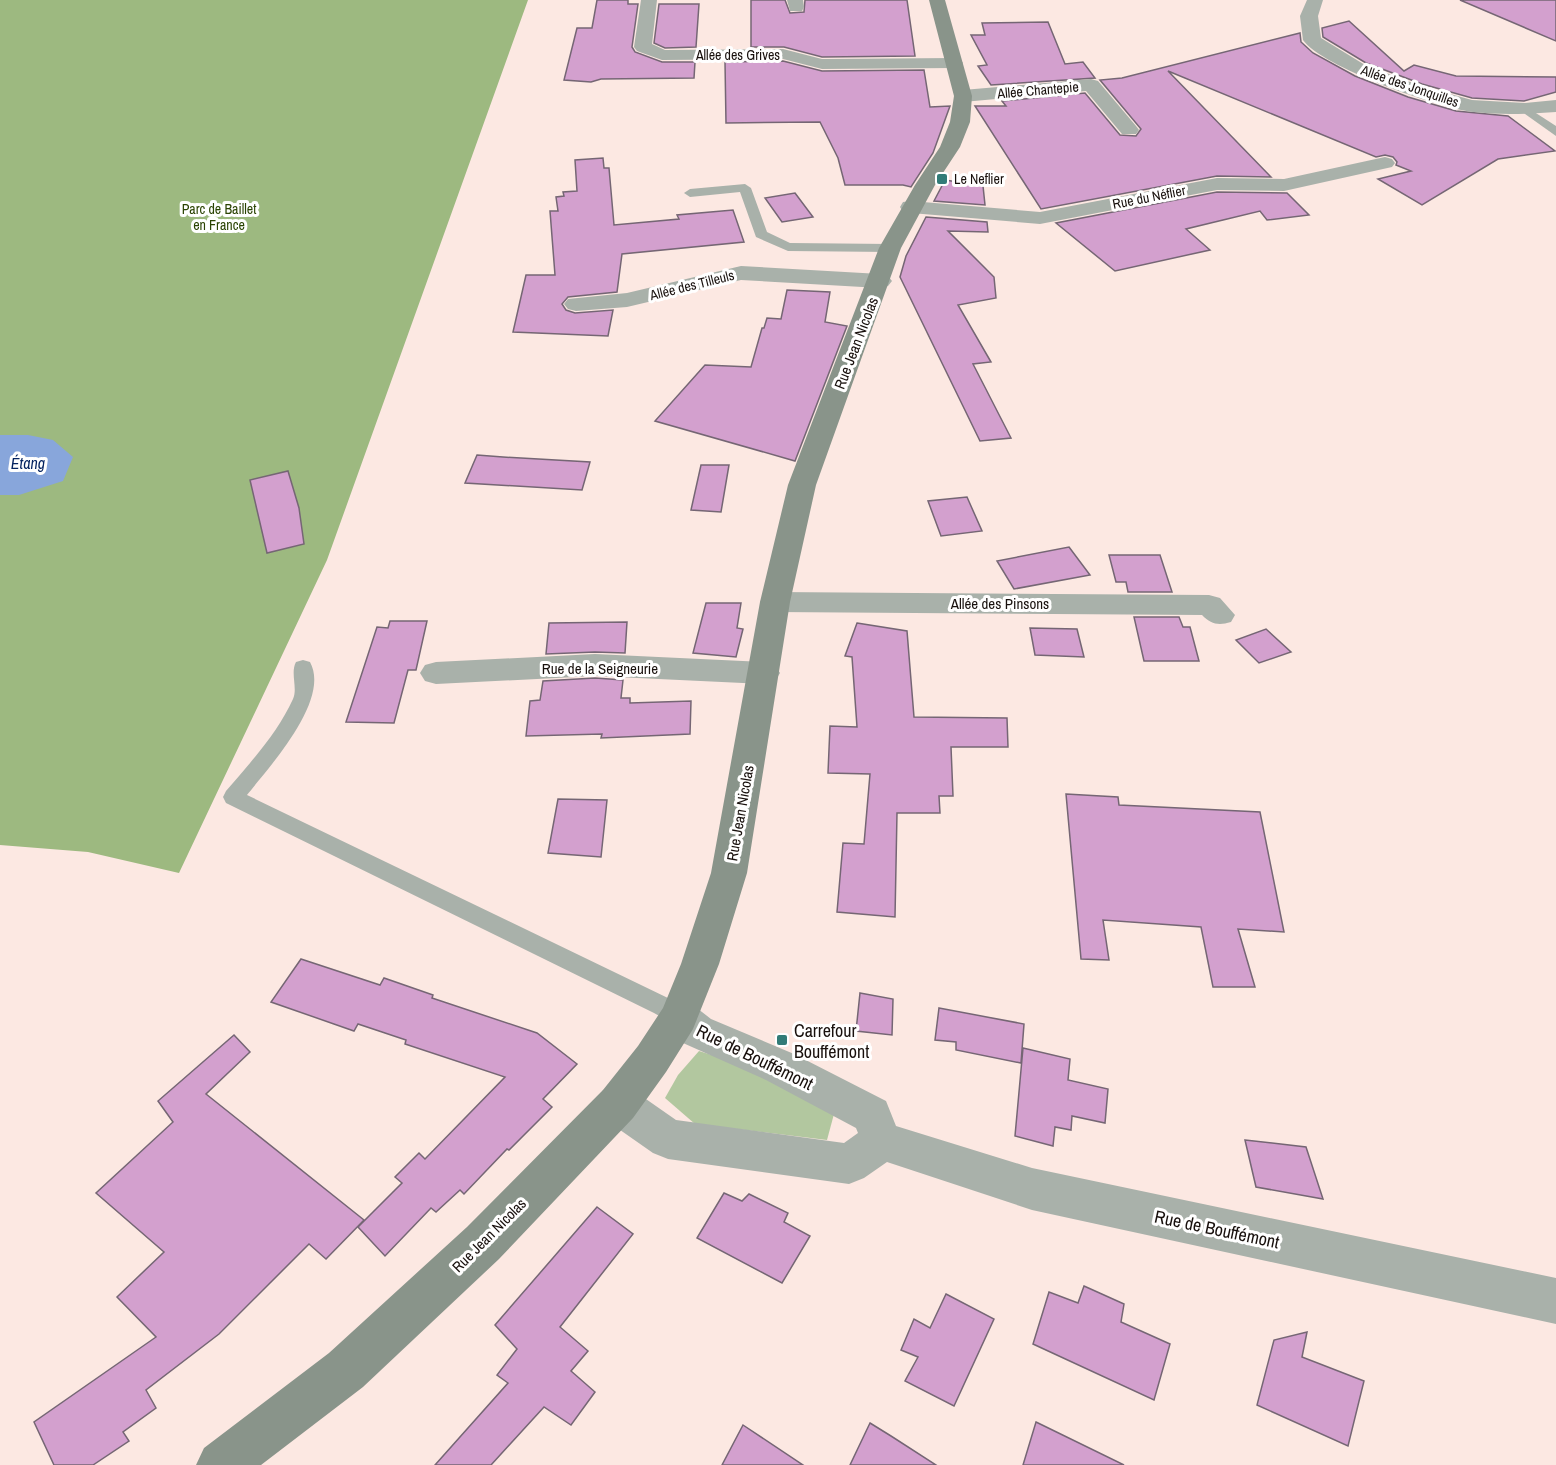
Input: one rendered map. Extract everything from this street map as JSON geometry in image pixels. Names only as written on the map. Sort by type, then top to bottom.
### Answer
[{"type":"street","name":"Allée des Grives","points":[[649,0],[643,47],[662,55],[783,54],[822,64],[954,63]]},
{"type":"street","name":"Rue Jean Nicolas","points":[[226,1463],[346,1370],[483,1243],[618,1104],[652,1059],[679,1017],[700,964],[729,873],[776,602],[802,485],[880,281],[890,248],[911,207],[950,147],[960,122],[963,96],[937,0]]},
{"type":"street","name":"Allée des Jonquilles","points":[[1315,0],[1309,16],[1312,40],[1359,69],[1414,90],[1471,106],[1525,109],[1556,106]]},
{"type":"street","name":"Allée Chantepie","points":[[963,96],[1091,85],[1129,130]]},
{"type":"street","name":"Rue du Néflier","points":[[911,207],[1040,218],[1217,184],[1284,185],[1385,164]]},
{"type":"street","name":"Allée des Tilleuls","points":[[576,304],[627,300],[741,273],[880,281]]},
{"type":"street","name":"Allée des Pinsons","points":[[776,602],[1209,604],[1220,615]]},
{"type":"street","name":"Rue de la Seigneurie","points":[[436,672],[595,665],[764,673]]},
{"type":"street","name":"Rue de Bouffémont","points":[[679,1017],[697,1031],[780,1067],[871,1115],[882,1141],[1032,1189],[1556,1301]]},
{"type":"street","points":[[618,1104],[668,1138],[849,1164],[882,1141]]},
{"type":"lane","points":[[1525,109],[1556,132]]},
{"type":"lane","points":[[690,192],[745,188],[761,234],[788,247],[890,248]]},
{"type":"lane","points":[[303,667],[304,697],[276,745],[233,797],[662,1006],[679,1017]]},
{"type":"green space","name":"Parc de Baillet en France","points":[[0,0],[528,0],[327,560],[179,873],[88,852],[0,845]]},
{"type":"green space","points":[[699,1051],[737,1063],[834,1114],[827,1140],[695,1124],[665,1098],[678,1075]]},
{"type":"water","name":"Étang","points":[[0,435],[28,435],[53,440],[73,457],[63,481],[19,495],[0,495]]},
{"type":"building","points":[[597,0],[628,0],[628,4],[638,4],[632,47],[635,52],[662,62],[695,62],[694,78],[601,79],[591,82],[564,80],[577,28],[592,28]]},
{"type":"building","points":[[751,0],[785,0],[790,13],[804,12],[805,0],[907,0],[915,56],[822,57],[784,47],[751,47]]},
{"type":"building","points":[[1460,0],[1556,0],[1556,41]]},
{"type":"building","points":[[659,4],[699,4],[696,47],[665,48],[654,43]]},
{"type":"building","points":[[1349,21],[1404,71],[1414,65],[1456,76],[1556,77],[1556,92],[1524,101],[1472,98],[1422,84],[1366,63],[1323,37],[1322,28]]},
{"type":"building","points":[[1048,22],[1065,64],[1083,62],[1095,78],[991,85],[978,66],[987,65],[971,35],[985,35],[982,23]]},
{"type":"building","points":[[1300,33],[1301,42],[1313,53],[1355,76],[1408,97],[1456,111],[1508,116],[1555,151],[1498,159],[1422,205],[1378,179],[1411,171],[1396,165],[1397,162],[1393,157],[1385,155],[1376,157],[1168,71],[1271,177],[1217,176],[1041,209],[975,106],[1006,106],[1002,101],[1085,93],[1120,135],[1136,136],[1141,129],[1100,80],[1122,78]]},
{"type":"building","points":[[783,61],[822,71],[924,70],[930,107],[950,106],[933,153],[911,187],[845,185],[838,158],[820,122],[726,123],[725,62]]},
{"type":"building","points":[[603,158],[604,168],[609,168],[614,225],[679,219],[677,215],[733,210],[744,242],[622,254],[617,292],[568,297],[562,304],[566,310],[575,313],[613,310],[608,336],[513,332],[526,275],[555,275],[550,211],[558,211],[556,197],[564,196],[563,192],[577,191],[575,160]]},
{"type":"building","points":[[945,180],[983,186],[985,205],[934,201]]},
{"type":"building","points":[[1217,192],[1287,193],[1309,215],[1267,220],[1260,211],[1186,229],[1210,250],[1115,271],[1056,223]]},
{"type":"building","points":[[795,193],[813,217],[782,222],[765,198]]},
{"type":"building","points":[[926,217],[987,222],[988,232],[948,231],[994,277],[996,298],[958,305],[991,362],[973,364],[1011,438],[980,441],[900,277],[906,256]]},
{"type":"building","points":[[787,290],[830,292],[825,322],[847,326],[795,461],[655,421],[705,365],[751,367],[767,318],[781,319]]},
{"type":"building","points":[[477,455],[590,462],[582,490],[465,483]]},
{"type":"building","points":[[701,465],[729,465],[721,512],[691,510]]},
{"type":"building","points":[[288,471],[299,508],[304,544],[267,553],[250,480]]},
{"type":"building","points":[[967,497],[982,531],[941,536],[928,501]]},
{"type":"building","points":[[1069,547],[1090,575],[1014,589],[997,561]]},
{"type":"building","points":[[1109,555],[1160,555],[1172,592],[1128,592],[1126,582],[1116,582]]},
{"type":"building","points":[[706,603],[741,603],[737,628],[743,629],[736,657],[693,653]]},
{"type":"building","points":[[1134,617],[1179,617],[1183,627],[1190,627],[1199,661],[1144,661]]},
{"type":"building","points":[[390,621],[427,621],[416,670],[408,670],[394,723],[346,722],[377,627],[388,628]]},
{"type":"building","points":[[627,622],[625,653],[546,654],[549,623]]},
{"type":"building","points":[[857,623],[907,631],[914,717],[1007,718],[1008,747],[951,747],[953,796],[939,796],[940,813],[897,813],[895,917],[837,912],[843,843],[864,844],[870,774],[828,773],[830,726],[857,727],[852,657],[845,656]]},
{"type":"building","points":[[1030,628],[1077,629],[1084,657],[1035,655]]},
{"type":"building","points":[[1266,629],[1291,652],[1259,663],[1236,640]]},
{"type":"building","points":[[595,678],[623,680],[621,698],[630,698],[630,703],[691,701],[690,734],[601,738],[602,734],[526,736],[530,701],[540,700],[543,681]]},
{"type":"building","points":[[1066,794],[1118,797],[1119,805],[1260,812],[1284,932],[1238,929],[1255,987],[1213,987],[1201,927],[1103,920],[1109,960],[1081,959]]},
{"type":"building","points":[[558,799],[607,800],[601,857],[548,853]]},
{"type":"building","points":[[301,959],[380,985],[384,978],[433,995],[432,998],[537,1033],[577,1064],[543,1099],[552,1107],[509,1150],[507,1149],[464,1194],[460,1190],[436,1212],[431,1208],[385,1256],[358,1227],[402,1183],[395,1177],[419,1153],[425,1159],[505,1077],[405,1044],[406,1040],[358,1024],[354,1031],[271,1002]]},
{"type":"building","points":[[860,993],[893,999],[892,1035],[856,1031]]},
{"type":"building","points":[[939,1008],[1024,1024],[1021,1063],[956,1050],[956,1042],[935,1040]]},
{"type":"building","points":[[234,1035],[250,1052],[206,1094],[364,1220],[326,1259],[309,1244],[219,1334],[146,1390],[156,1408],[123,1432],[129,1441],[93,1465],[54,1465],[34,1422],[156,1337],[117,1297],[164,1252],[96,1193],[173,1122],[158,1101]]},
{"type":"building","points":[[1023,1048],[1070,1059],[1068,1080],[1108,1089],[1105,1123],[1072,1116],[1071,1130],[1055,1127],[1053,1146],[1015,1136]]},
{"type":"building","points":[[1245,1140],[1306,1147],[1323,1199],[1256,1187]]},
{"type":"building","points":[[724,1193],[742,1201],[749,1194],[788,1213],[784,1222],[810,1236],[782,1283],[697,1238]]},
{"type":"building","points":[[597,1207],[633,1234],[560,1327],[588,1351],[571,1371],[595,1392],[571,1425],[544,1407],[491,1465],[435,1465],[508,1383],[497,1375],[517,1349],[495,1325]]},
{"type":"building","points":[[1084,1286],[1124,1304],[1121,1322],[1170,1344],[1154,1400],[1033,1344],[1049,1292],[1078,1303]]},
{"type":"building","points":[[946,1294],[994,1319],[954,1406],[905,1381],[918,1357],[901,1350],[914,1319],[930,1328]]},
{"type":"building","points":[[1307,1332],[1302,1357],[1364,1381],[1348,1446],[1257,1405],[1274,1340]]},
{"type":"building","points":[[1036,1422],[1124,1465],[1023,1465]]},
{"type":"building","points":[[870,1423],[891,1436],[936,1465],[850,1465]]},
{"type":"building","points":[[743,1425],[803,1465],[722,1465]]},
{"type":"place","name":"Le Neflier","points":[[942,179]]},
{"type":"place","name":"Carrefour Bouffémont","points":[[782,1040]]}]
